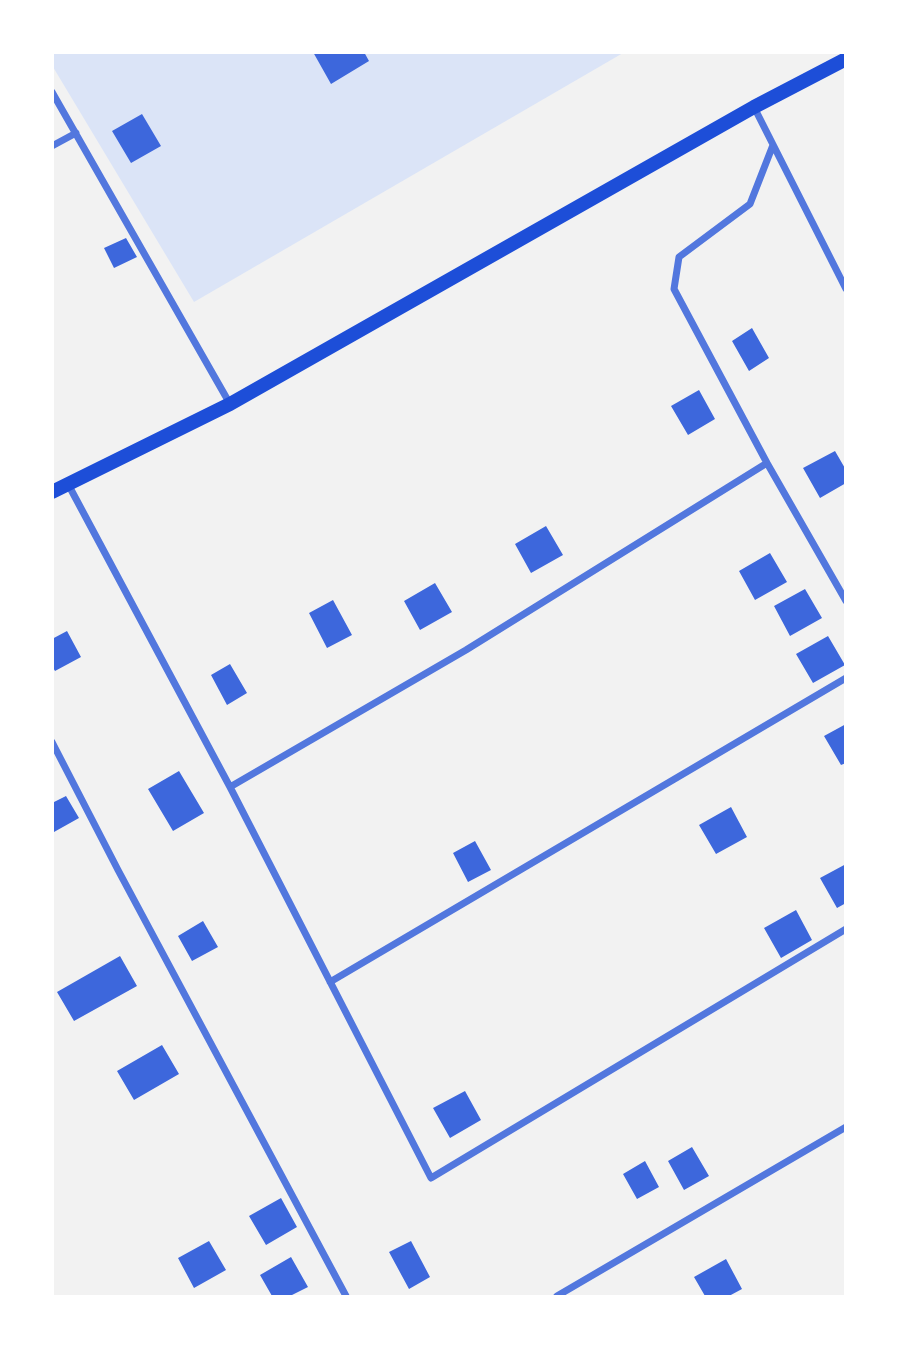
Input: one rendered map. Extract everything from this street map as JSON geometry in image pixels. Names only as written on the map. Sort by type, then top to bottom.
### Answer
[{"type":"main road","points":[[52,492],[230,404],[754,107],[845,59]]},
{"type":"street","points":[[52,92],[230,404]]},
{"type":"street","points":[[754,107],[845,289]]},
{"type":"street","points":[[52,146],[76,133]]},
{"type":"street","points":[[773,145],[750,204],[679,257],[674,289],[845,601]]},
{"type":"street","points":[[229,787],[466,650],[767,463]]},
{"type":"street","points":[[68,483],[431,1178],[845,929]]},
{"type":"street","points":[[330,982],[845,678]]},
{"type":"street","points":[[52,742],[346,1297]]},
{"type":"street","points":[[557,1297],[845,1127]]},
{"type":"shaded area","points":[[53,52],[623,53],[194,302],[53,67]]},
{"type":"building","points":[[313,52],[364,52],[369,61],[331,84]]},
{"type":"building","points":[[142,114],[161,146],[131,163],[112,131]]},
{"type":"building","points":[[126,238],[137,257],[114,268],[104,248]]},
{"type":"building","points":[[752,328],[769,358],[749,371],[732,341]]},
{"type":"building","points":[[699,390],[715,419],[688,435],[671,406]]},
{"type":"building","points":[[835,451],[846,470],[846,483],[820,498],[803,468]]},
{"type":"building","points":[[546,526],[563,555],[531,573],[515,544]]},
{"type":"building","points":[[770,553],[787,582],[755,600],[739,571]]},
{"type":"building","points":[[435,583],[452,612],[420,630],[404,601]]},
{"type":"building","points":[[805,589],[822,618],[790,636],[774,606]]},
{"type":"building","points":[[333,600],[352,635],[327,648],[309,613]]},
{"type":"building","points":[[67,631],[81,657],[55,671],[52,666],[52,639]]},
{"type":"building","points":[[828,636],[845,665],[813,683],[796,654]]},
{"type":"building","points":[[230,664],[247,693],[227,705],[211,675]]},
{"type":"building","points":[[846,724],[846,763],[841,765],[824,736]]},
{"type":"building","points":[[179,771],[204,813],[173,831],[148,789]]},
{"type":"building","points":[[66,796],[79,818],[54,832],[52,803]]},
{"type":"building","points":[[731,807],[747,837],[716,854],[699,825]]},
{"type":"building","points":[[475,841],[491,870],[468,882],[453,853]]},
{"type":"building","points":[[846,864],[846,903],[837,908],[820,878]]},
{"type":"building","points":[[796,910],[812,940],[781,958],[764,928]]},
{"type":"building","points":[[203,921],[218,947],[192,961],[178,936]]},
{"type":"building","points":[[120,956],[137,986],[74,1021],[57,992]]},
{"type":"building","points":[[162,1045],[179,1074],[134,1100],[117,1071]]},
{"type":"building","points":[[465,1091],[481,1120],[450,1138],[433,1108]]},
{"type":"building","points":[[692,1147],[709,1176],[684,1190],[668,1161]]},
{"type":"building","points":[[645,1161],[659,1187],[637,1199],[623,1174]]},
{"type":"building","points":[[281,1198],[297,1227],[266,1245],[249,1216]]},
{"type":"building","points":[[209,1241],[226,1270],[194,1288],[178,1258]]},
{"type":"building","points":[[411,1241],[430,1277],[409,1289],[389,1252]]},
{"type":"building","points":[[291,1257],[308,1287],[290,1296],[272,1296],[260,1275]]},
{"type":"building","points":[[726,1259],[742,1289],[729,1296],[705,1296],[694,1277]]}]
